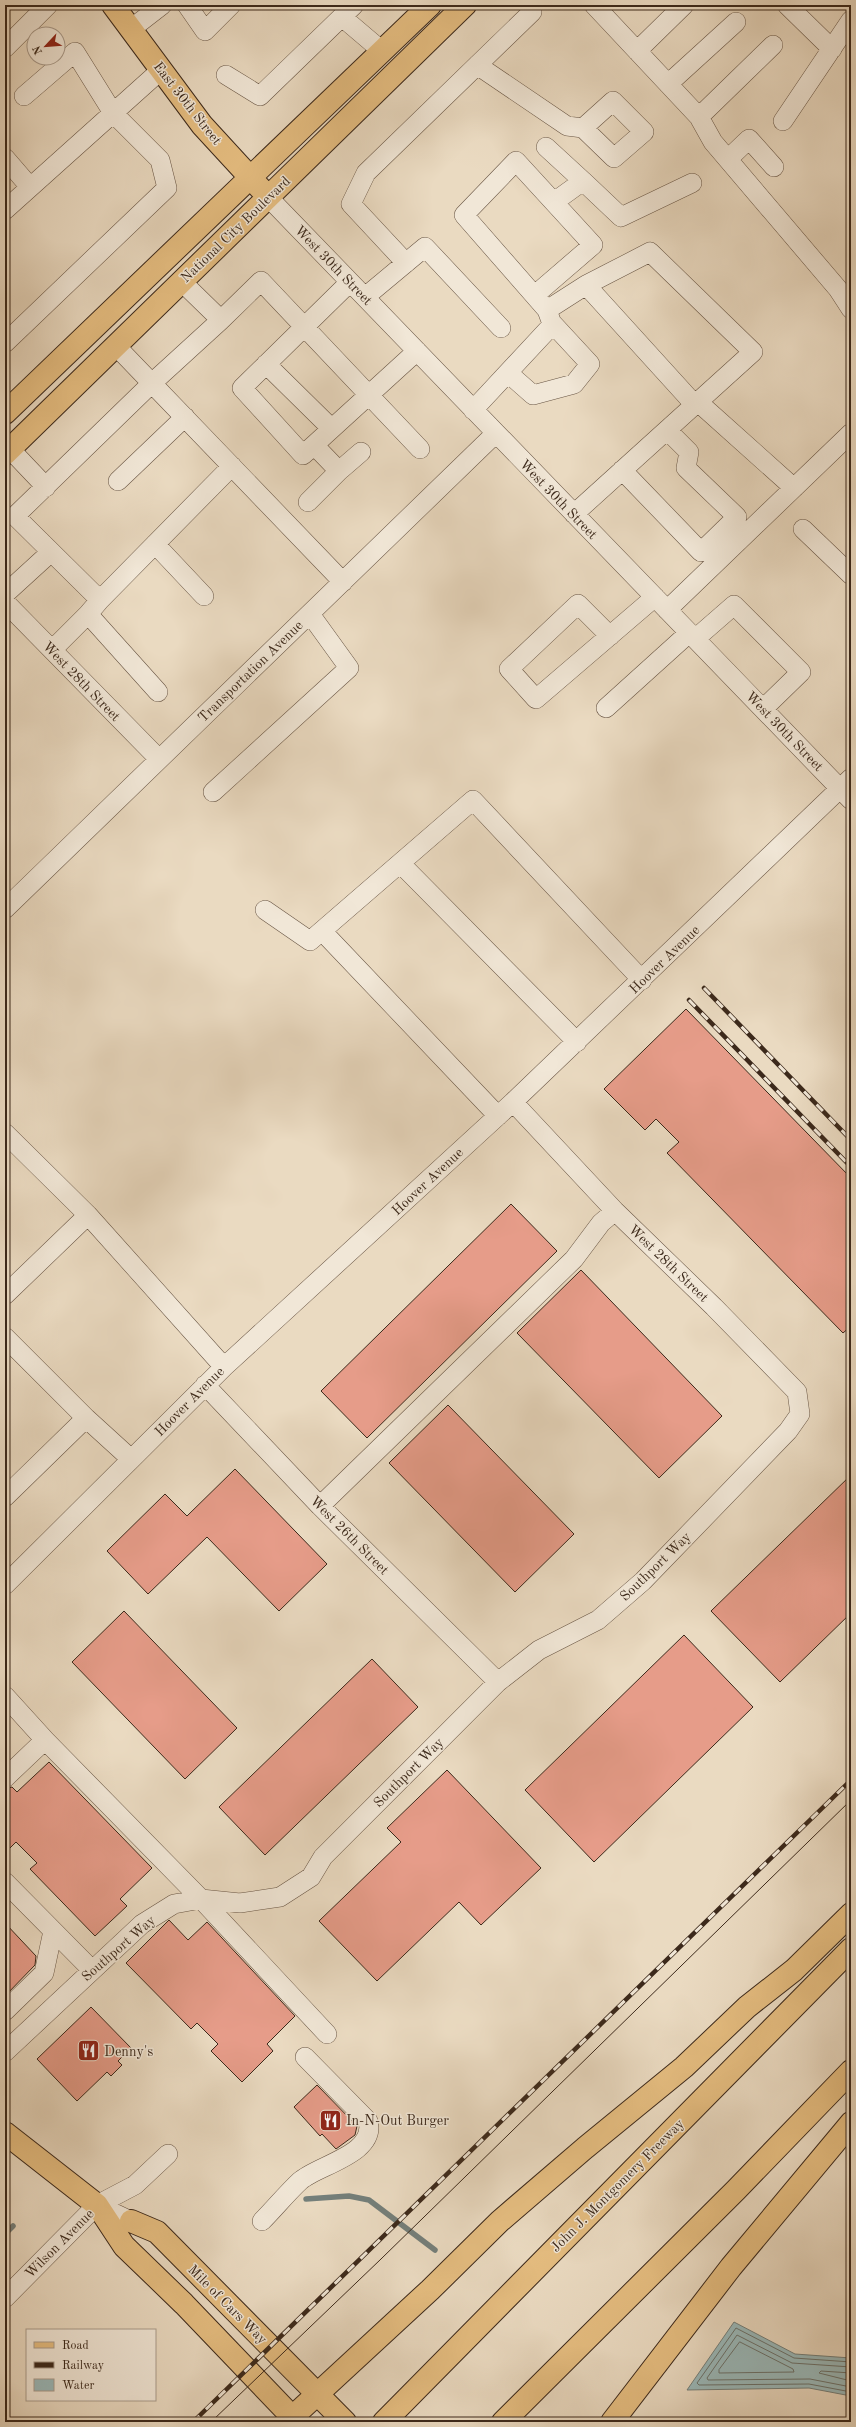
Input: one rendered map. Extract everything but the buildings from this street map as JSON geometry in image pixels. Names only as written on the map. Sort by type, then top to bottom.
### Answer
[{"type":"main road","name":"East 30th Street","points":[[113,5],[202,125],[268,197]]},
{"type":"main road","name":"National City Boulevard","points":[[5,412],[430,5]]},
{"type":"main road","name":"National City Boulevard","points":[[7,452],[465,5]]},
{"type":"main road","points":[[292,2420],[500,2221],[585,2148],[684,2067],[747,2007],[794,1970],[851,1914]]},
{"type":"main road","name":"John J. Montgomery Freeway","points":[[384,2422],[851,1949]]},
{"type":"main road","points":[[503,2422],[736,2190],[851,2071]]},
{"type":"main road","points":[[612,2422],[731,2267],[851,2123]]},
{"type":"main road","name":"Mile of Cars Way","points":[[5,2133],[97,2205],[124,2246],[184,2304],[292,2420]]},
{"type":"main road","name":"Mile of Cars Way","points":[[131,2221],[157,2232],[346,2422]]},
{"type":"street","points":[[5,48],[48,5]]},
{"type":"street","points":[[131,29],[162,5]]},
{"type":"street","points":[[188,5],[205,30],[231,5]]},
{"type":"street","points":[[594,5],[699,117],[713,142],[838,289],[851,309]]},
{"type":"street","points":[[637,50],[684,5]]},
{"type":"street","points":[[787,5],[832,49]]},
{"type":"street","points":[[226,75],[260,96],[351,8],[382,51]]},
{"type":"street","points":[[406,263],[352,204],[366,173],[532,12]]},
{"type":"street","points":[[783,121],[851,20]]},
{"type":"street","points":[[668,84],[736,22]]},
{"type":"street","points":[[699,117],[772,44]]},
{"type":"street","points":[[5,343],[167,188],[160,160],[113,113],[75,52],[24,96]]},
{"type":"street","points":[[477,65],[567,126],[584,128]]},
{"type":"street","points":[[5,210],[161,70]]},
{"type":"street","points":[[728,159],[749,140],[774,167]]},
{"type":"street","points":[[546,147],[620,217],[692,183]]},
{"type":"street","points":[[5,158],[30,187]]},
{"type":"street","points":[[474,410],[508,373],[545,310],[593,245],[516,161],[464,215],[545,310],[590,364],[574,384],[533,396],[508,373]]},
{"type":"street","points":[[554,202],[583,181]]},
{"type":"street","name":"West 30th Street","points":[[268,197],[763,709],[847,789]]},
{"type":"street","points":[[365,297],[425,247],[501,328]]},
{"type":"street","points":[[545,310],[586,285],[650,252],[753,352],[574,514]]},
{"type":"street","points":[[181,281],[221,320]]},
{"type":"street","points":[[100,600],[15,516],[152,383],[261,281],[420,449]]},
{"type":"street","points":[[350,282],[242,388],[303,455],[416,351]]},
{"type":"street","points":[[586,285],[696,403],[794,488]]},
{"type":"street","points":[[116,346],[343,582]]},
{"type":"street","points":[[266,364],[331,428]]},
{"type":"street","points":[[118,481],[185,417]]},
{"type":"street","points":[[622,470],[701,552],[737,517],[686,468],[689,452],[666,430]]},
{"type":"street","name":"Transportation Avenue","points":[[5,909],[496,432]]},
{"type":"street","points":[[610,636],[578,604],[509,670],[536,699],[610,636],[661,604],[794,488],[851,433]]},
{"type":"street","points":[[314,445],[339,471]]},
{"type":"street","points":[[7,452],[46,487]]},
{"type":"street","points":[[308,502],[339,471],[361,452]]},
{"type":"street","points":[[52,650],[232,466]]},
{"type":"street","points":[[803,529],[851,575]]},
{"type":"street","points":[[155,544],[204,596]]},
{"type":"street","points":[[5,594],[51,552]]},
{"type":"street","name":"West 28th Street","points":[[5,602],[159,759]]},
{"type":"street","points":[[606,708],[692,636],[734,605],[801,672],[763,709]]},
{"type":"street","points":[[88,614],[158,692]]},
{"type":"street","points":[[213,792],[349,668],[310,614]]},
{"type":"street","name":"Hoover Avenue","points":[[5,1585],[224,1366],[498,1116],[847,789]]},
{"type":"street","points":[[265,910],[310,941],[473,800],[642,980]]},
{"type":"street","points":[[400,863],[577,1042]]},
{"type":"street","points":[[322,931],[498,1116]]},
{"type":"street","name":"West 28th Street","points":[[513,1102],[615,1211],[714,1307],[797,1392],[800,1414],[788,1431]]},
{"type":"street","points":[[5,1133],[88,1215],[224,1366]]},
{"type":"street","points":[[320,1506],[574,1259],[601,1223],[615,1211]]},
{"type":"street","points":[[8,1285],[88,1215]]},
{"type":"street","points":[[5,1337],[86,1418],[131,1459]]},
{"type":"street","name":"West 26th Street","points":[[205,1385],[320,1506],[498,1682]]},
{"type":"street","points":[[5,1497],[86,1418]]},
{"type":"street","name":"Southport Way","points":[[5,2052],[142,1924],[174,1904],[202,1899],[240,1903],[280,1897],[311,1877],[323,1857],[498,1682],[539,1650],[598,1620],[643,1581],[788,1431]]},
{"type":"street","points":[[5,1696],[45,1740],[202,1899],[326,2034]]},
{"type":"street","points":[[5,1778],[45,1740]]},
{"type":"street","points":[[5,1882],[92,1970]]},
{"type":"street","points":[[5,2011],[44,1973],[53,1931]]},
{"type":"street","points":[[262,2221],[301,2180],[348,2156],[368,2136],[370,2129],[368,2121],[305,2057]]},
{"type":"street","name":"Wilson Avenue","points":[[5,2298],[97,2205],[135,2185],[168,2154]]},
{"type":"street","name":"Mile of Cars Way","points":[[97,2205],[131,2221]]},
{"type":"water","points":[[734,2322],[795,2354],[851,2358],[851,2396],[809,2388],[687,2390]]},
{"type":"waterway","points":[[306,2199],[349,2196],[369,2200],[435,2250]]},
{"type":"waterway","points":[[5,2234],[13,2226]]},
{"type":"tram line","points":[[211,2422],[381,2259],[851,1800]]},
{"type":"railway","points":[[704,988],[851,1140]]},
{"type":"railway","points":[[689,1000],[851,1167]]},
{"type":"railway","points":[[193,2422],[851,1780]]},
{"type":"place","name":"Denny's","points":[[89,2051]]},
{"type":"place","name":"In-N-Out Burger","points":[[331,2120]]}]
